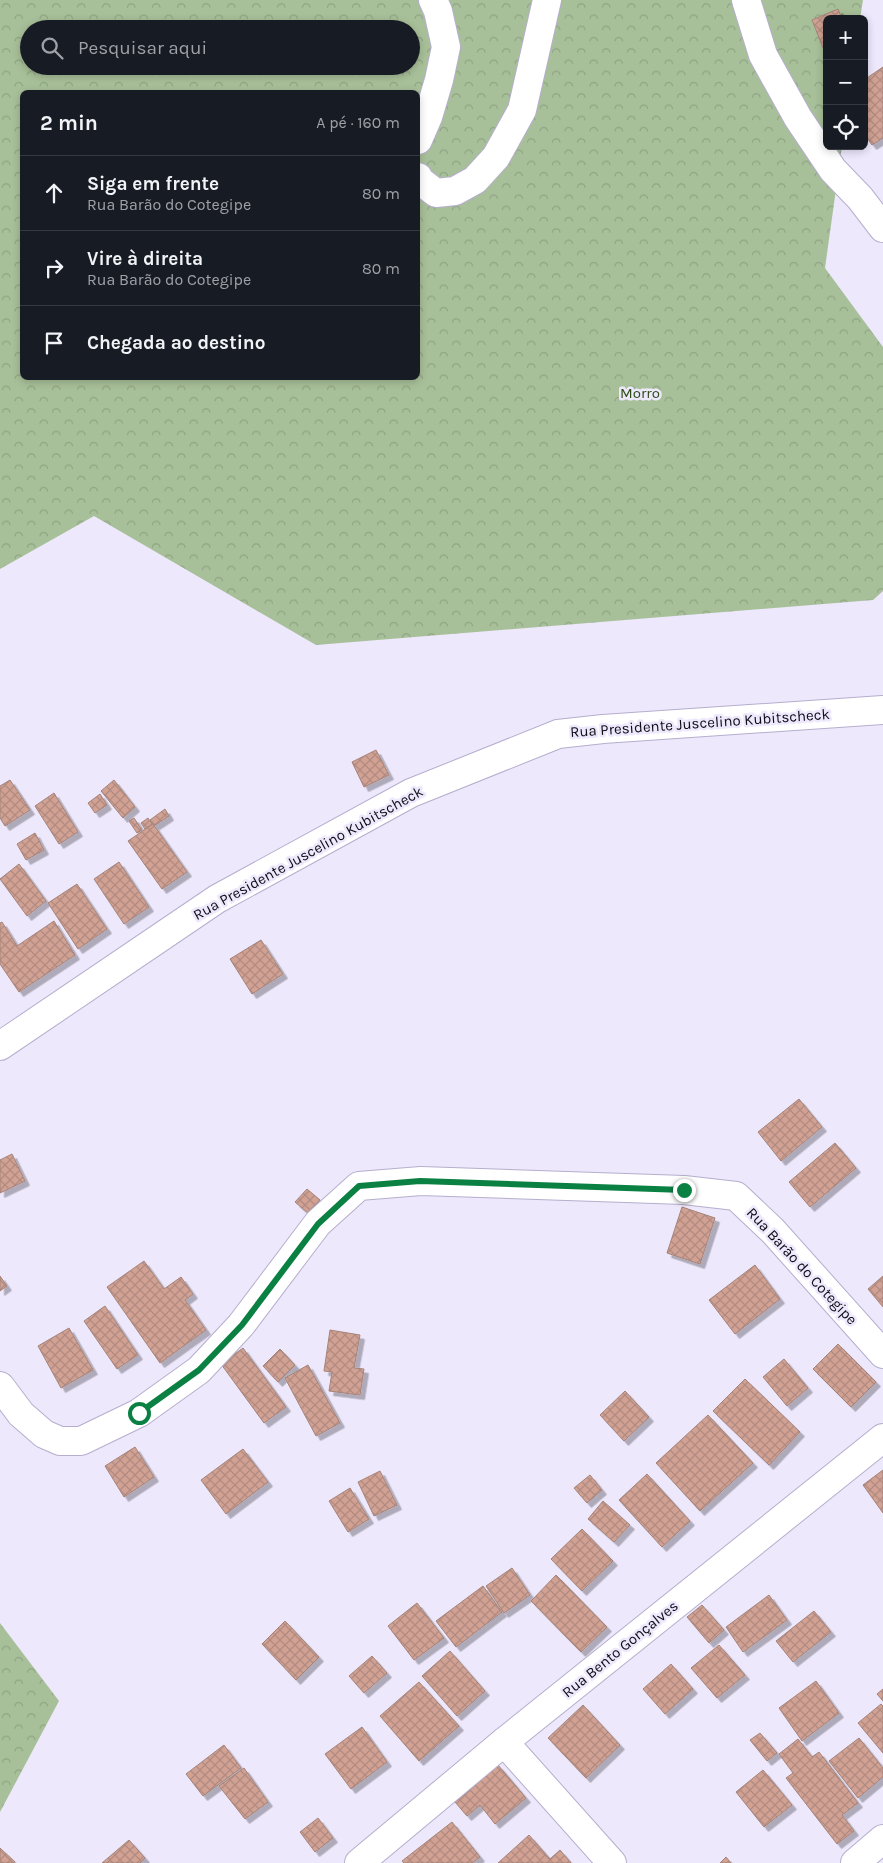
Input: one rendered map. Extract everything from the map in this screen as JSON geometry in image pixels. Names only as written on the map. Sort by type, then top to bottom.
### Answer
[{"type":"street","points":[[420,136],[428,118],[446,47],[438,11],[433,0]]},
{"type":"street","points":[[420,181],[436,193],[455,191],[475,180],[496,157],[522,110],[546,0]]},
{"type":"street","points":[[746,0],[763,55],[798,118],[833,170],[860,198],[883,228]]},
{"type":"street","name":"Rua Presidente Juscelino Kubitscheck","points":[[0,1046],[217,899],[411,793],[558,734],[603,729],[883,710]]},
{"type":"street","name":"Rua Barão do Cotegipe","points":[[0,1386],[21,1414],[44,1434],[60,1441],[81,1441],[139,1413],[199,1370],[242,1325],[318,1224],[359,1186],[420,1181],[684,1190],[736,1196],[773,1231],[883,1354]]},
{"type":"street","name":"Rua Bento Gonçalves","points":[[359,1863],[504,1742],[883,1438]]},
{"type":"street","points":[[504,1742],[612,1863]]},
{"type":"street","points":[[855,1863],[883,1839]]},
{"type":"green space","name":"Morro","points":[[0,0],[863,0],[861,15],[823,15],[823,150],[841,150],[825,268],[883,347],[883,591],[873,600],[316,645],[94,516],[0,569]]},
{"type":"green space","points":[[0,1623],[59,1701],[0,1812]]},
{"type":"building","points":[[838,9],[840,15],[824,15]]},
{"type":"building","points":[[823,15],[823,48],[812,20]]},
{"type":"building","points":[[883,67],[883,138],[872,145],[868,140],[868,77]]},
{"type":"building","points":[[376,750],[389,775],[364,787],[352,762]]},
{"type":"building","points":[[10,780],[30,810],[5,826],[0,818],[0,786]]},
{"type":"building","points":[[114,780],[135,807],[123,818],[101,791]]},
{"type":"building","points":[[54,793],[78,832],[59,844],[35,806]]},
{"type":"building","points":[[100,794],[107,805],[95,813],[88,803]]},
{"type":"building","points":[[165,809],[169,816],[154,826],[150,820]]},
{"type":"building","points":[[134,818],[142,830],[137,833],[129,821]]},
{"type":"building","points":[[148,818],[152,824],[145,829],[141,823]]},
{"type":"building","points":[[153,824],[187,872],[162,889],[128,841]]},
{"type":"building","points":[[35,833],[44,850],[26,860],[17,844]]},
{"type":"building","points":[[119,862],[149,907],[124,924],[94,879]]},
{"type":"building","points":[[19,864],[46,901],[27,916],[0,879]]},
{"type":"building","points":[[77,884],[107,929],[78,949],[48,903]]},
{"type":"building","points":[[54,921],[75,955],[19,992],[0,964],[0,923],[2,922],[17,946]]},
{"type":"building","points":[[261,940],[283,974],[252,994],[230,959]]},
{"type":"building","points":[[799,1099],[822,1127],[781,1161],[758,1132]]},
{"type":"building","points":[[835,1143],[856,1168],[810,1207],[789,1182]]},
{"type":"building","points":[[12,1154],[25,1181],[0,1193],[0,1160]]},
{"type":"building","points":[[307,1189],[320,1200],[309,1214],[295,1202]]},
{"type":"building","points":[[682,1207],[715,1218],[700,1264],[667,1253]]},
{"type":"building","points":[[144,1261],[164,1289],[181,1277],[193,1294],[185,1300],[206,1330],[160,1363],[107,1287]]},
{"type":"building","points":[[755,1265],[780,1299],[735,1334],[709,1300]]},
{"type":"building","points":[[0,1276],[7,1286],[0,1291]]},
{"type":"building","points":[[883,1276],[883,1307],[868,1289]]},
{"type":"building","points":[[105,1306],[138,1355],[117,1369],[84,1321]]},
{"type":"building","points":[[69,1328],[93,1370],[61,1388],[38,1346]]},
{"type":"building","points":[[330,1330],[360,1335],[354,1368],[364,1369],[360,1395],[329,1391],[332,1372],[324,1371]]},
{"type":"building","points":[[838,1344],[876,1382],[851,1407],[813,1369]]},
{"type":"building","points":[[243,1348],[286,1407],[264,1423],[221,1364]]},
{"type":"building","points":[[280,1349],[295,1365],[278,1382],[263,1366]]},
{"type":"building","points":[[784,1359],[808,1388],[787,1406],[763,1377]]},
{"type":"building","points":[[308,1365],[340,1423],[316,1436],[285,1378]]},
{"type":"building","points":[[745,1379],[800,1432],[769,1465],[713,1411]]},
{"type":"building","points":[[625,1391],[649,1417],[624,1441],[600,1415]]},
{"type":"building","points":[[708,1415],[753,1463],[700,1511],[656,1463]]},
{"type":"building","points":[[135,1447],[154,1477],[124,1497],[105,1466]]},
{"type":"building","points":[[243,1449],[268,1482],[226,1514],[201,1480]]},
{"type":"building","points":[[883,1470],[883,1513],[863,1485]]},
{"type":"building","points":[[380,1471],[397,1505],[374,1516],[358,1482]]},
{"type":"building","points":[[647,1474],[690,1521],[662,1547],[619,1500]]},
{"type":"building","points":[[590,1475],[602,1490],[587,1503],[574,1488]]},
{"type":"building","points":[[350,1488],[369,1519],[348,1532],[329,1501]]},
{"type":"building","points":[[603,1501],[630,1525],[614,1542],[588,1519]]},
{"type":"building","points":[[582,1529],[613,1561],[582,1591],[551,1559]]},
{"type":"building","points":[[512,1568],[530,1595],[504,1613],[486,1586]]},
{"type":"building","points":[[556,1575],[607,1627],[581,1652],[531,1601]]},
{"type":"building","points":[[483,1586],[502,1612],[456,1647],[436,1621]]},
{"type":"building","points":[[769,1595],[787,1620],[743,1652],[726,1627]]},
{"type":"building","points":[[417,1603],[444,1638],[414,1660],[388,1626]]},
{"type":"building","points":[[702,1605],[724,1630],[709,1643],[687,1617]]},
{"type":"building","points":[[814,1611],[831,1632],[793,1662],[776,1641]]},
{"type":"building","points":[[285,1621],[319,1657],[296,1680],[262,1644]]},
{"type":"building","points":[[719,1645],[745,1675],[717,1698],[691,1668]]},
{"type":"building","points":[[450,1651],[485,1691],[457,1716],[422,1676]]},
{"type":"building","points":[[372,1656],[387,1673],[364,1693],[349,1676]]},
{"type":"building","points":[[671,1664],[693,1689],[665,1714],[643,1689]]},
{"type":"building","points":[[816,1681],[839,1713],[802,1741],[779,1708]]},
{"type":"building","points":[[419,1682],[459,1726],[419,1761],[380,1716]]},
{"type":"building","points":[[883,1689],[883,1701],[877,1694]]},
{"type":"building","points":[[881,1704],[883,1706],[883,1753],[858,1723]]},
{"type":"building","points":[[583,1705],[620,1745],[586,1778],[548,1738]]},
{"type":"building","points":[[362,1727],[387,1762],[351,1789],[325,1754]]},
{"type":"building","points":[[760,1733],[777,1753],[767,1761],[750,1740]]},
{"type":"building","points":[[859,1738],[883,1768],[883,1777],[858,1798],[829,1761]]},
{"type":"building","points":[[798,1739],[812,1757],[819,1752],[858,1803],[842,1815],[854,1831],[837,1844],[786,1778],[793,1773],[779,1754]]},
{"type":"building","points":[[224,1745],[241,1768],[203,1796],[186,1774]]},
{"type":"building","points":[[498,1765],[526,1798],[495,1824],[480,1805],[467,1816],[455,1802]]},
{"type":"building","points":[[244,1768],[268,1802],[245,1819],[219,1786]]},
{"type":"building","points":[[763,1770],[792,1805],[764,1827],[736,1792]]},
{"type":"building","points":[[318,1818],[333,1838],[315,1852],[300,1832]]},
{"type":"building","points":[[452,1822],[480,1857],[472,1863],[404,1863],[402,1861]]},
{"type":"building","points":[[529,1835],[550,1859],[560,1850],[571,1863],[498,1863]]},
{"type":"building","points":[[129,1840],[145,1858],[140,1863],[102,1863]]},
{"type":"building","points":[[0,1848],[15,1862],[0,1863]]},
{"type":"building","points":[[726,1857],[731,1863],[720,1863]]},
{"type":"route","points":[[139,1413],[199,1370],[242,1325],[318,1224],[359,1186],[420,1181],[684,1190]]}]
